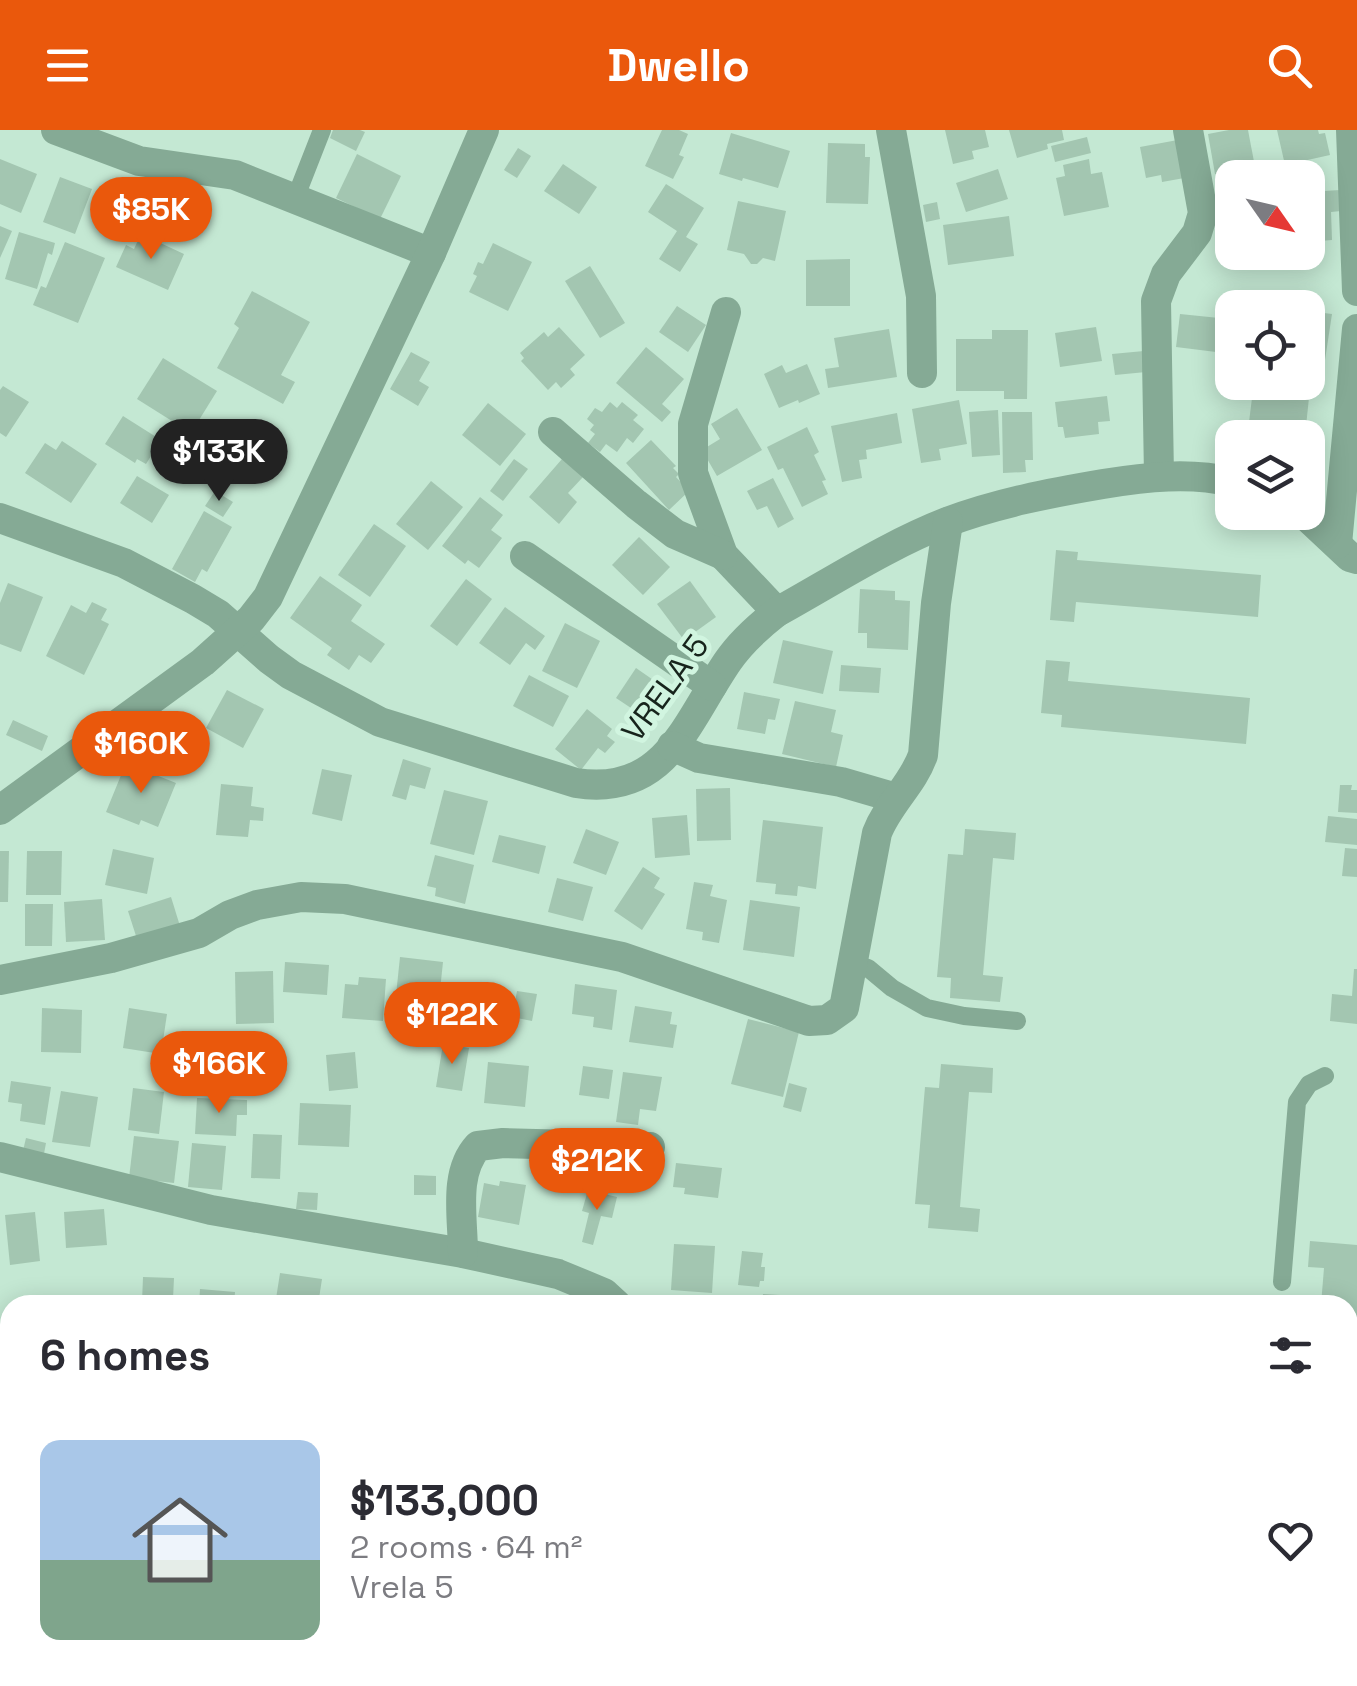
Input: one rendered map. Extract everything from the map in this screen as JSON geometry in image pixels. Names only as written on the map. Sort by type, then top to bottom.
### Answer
[{"type":"street","points":[[56,130],[139,161],[235,175],[432,253]]},
{"type":"street","points":[[0,810],[203,662],[261,607],[276,584],[432,253],[484,130]]},
{"type":"street","points":[[890,130],[921,296],[922,373]]},
{"type":"street","points":[[1159,476],[1156,302],[1166,274],[1197,233],[1203,213],[1188,130]]},
{"type":"street","points":[[1351,130],[1357,291]]},
{"type":"street","points":[[723,555],[693,473],[693,424],[726,312]]},
{"type":"street","points":[[1347,552],[1357,329]]},
{"type":"street","points":[[553,432],[675,534],[723,555],[778,612]]},
{"type":"street","name":"VRELA 5","points":[[0,518],[124,564],[193,599],[218,614],[291,675],[380,722],[576,783],[604,786],[639,777],[665,758],[748,636],[778,612],[916,536],[1018,499],[1159,476],[1215,480]]},
{"type":"street","points":[[0,980],[111,958],[199,933],[257,905],[301,897],[346,899],[622,957],[810,1021],[827,1020],[844,1008],[877,833],[896,798],[918,770],[923,755],[936,602],[948,522]]},
{"type":"street","points":[[1322,530],[1347,552]]},
{"type":"street","points":[[525,556],[712,686]]},
{"type":"street","points":[[672,746],[699,758],[842,782],[896,798]]},
{"type":"street","points":[[463,1253],[462,1173],[468,1156],[478,1146],[650,1146]]},
{"type":"street","points":[[0,1157],[210,1210],[463,1253],[558,1274],[606,1295]]},
{"type":"lane","points":[[295,199],[322,130]]},
{"type":"lane","points":[[853,963],[868,968],[892,988],[927,1008],[1017,1021]]},
{"type":"lane","points":[[1282,1282],[1297,1102],[1309,1084],[1326,1076]]},
{"type":"building","points":[[333,130],[365,132],[356,151],[330,138]]},
{"type":"building","points":[[662,130],[688,134],[679,155],[684,157],[673,179],[645,166]]},
{"type":"building","points":[[945,130],[985,130],[989,147],[972,151],[974,159],[953,164]]},
{"type":"building","points":[[1009,130],[1062,130],[1064,140],[1017,158]]},
{"type":"building","points":[[1248,130],[1254,160],[1215,160],[1215,174],[1208,134]]},
{"type":"building","points":[[1277,130],[1325,133],[1330,155],[1284,160]]},
{"type":"building","points":[[731,133],[790,151],[778,188],[719,174]]},
{"type":"building","points":[[1087,137],[1091,153],[1055,162],[1051,146]]},
{"type":"building","points":[[1183,139],[1190,177],[1162,182],[1161,175],[1146,178],[1140,147]]},
{"type":"building","points":[[828,143],[865,144],[865,157],[870,157],[868,204],[826,203]]},
{"type":"building","points":[[518,148],[531,156],[517,178],[504,170]]},
{"type":"building","points":[[357,154],[401,176],[380,219],[336,198]]},
{"type":"building","points":[[0,159],[37,174],[21,213],[0,204]]},
{"type":"building","points":[[1089,159],[1091,174],[1102,172],[1109,207],[1064,216],[1056,178],[1065,176],[1063,165]]},
{"type":"building","points":[[563,164],[597,187],[579,214],[544,191]]},
{"type":"building","points":[[998,169],[1008,199],[966,212],[956,183]]},
{"type":"building","points":[[60,177],[92,189],[75,234],[43,222]]},
{"type":"building","points":[[666,184],[704,208],[686,237],[698,244],[680,272],[659,259],[677,231],[648,212]]},
{"type":"building","points":[[1340,190],[1341,211],[1331,212],[1332,240],[1325,241],[1325,191]]},
{"type":"building","points":[[738,201],[786,211],[775,261],[763,258],[751,264],[744,254],[727,250]]},
{"type":"building","points":[[937,202],[940,219],[926,222],[923,205]]},
{"type":"building","points":[[1009,216],[1014,256],[948,265],[943,225]]},
{"type":"building","points":[[0,226],[12,231],[0,258]]},
{"type":"building","points":[[19,232],[55,243],[37,289],[5,279]]},
{"type":"building","points":[[141,234],[184,254],[168,290],[116,267],[126,245],[134,249]]},
{"type":"building","points":[[65,242],[105,258],[78,323],[33,305],[41,286],[46,288]]},
{"type":"building","points":[[493,243],[532,262],[508,311],[469,292],[477,276],[473,274],[478,262],[483,264]]},
{"type":"building","points":[[850,259],[850,306],[806,306],[806,260]]},
{"type":"building","points":[[590,266],[625,323],[600,338],[565,281]]},
{"type":"building","points":[[252,291],[310,322],[281,375],[295,382],[283,404],[217,368],[239,328],[234,324]]},
{"type":"building","points":[[677,306],[706,325],[688,352],[659,332]]},
{"type":"building","points":[[1325,313],[1332,314],[1325,360]]},
{"type":"building","points":[[1180,314],[1215,318],[1215,352],[1176,347]]},
{"type":"building","points":[[559,327],[585,355],[570,369],[575,375],[561,388],[556,382],[548,390],[521,361],[524,358],[520,353],[544,332],[548,337]]},
{"type":"building","points":[[1096,327],[1102,361],[1060,367],[1055,333]]},
{"type":"building","points":[[889,329],[897,377],[828,388],[825,369],[839,367],[834,338]]},
{"type":"building","points":[[992,330],[1028,330],[1027,399],[1004,399],[1004,391],[956,391],[956,339],[992,339]]},
{"type":"building","points":[[646,347],[684,379],[662,404],[671,412],[662,422],[616,383]]},
{"type":"building","points":[[1144,351],[1146,372],[1115,375],[1112,354]]},
{"type":"building","points":[[411,352],[430,362],[419,381],[429,387],[418,406],[390,389]]},
{"type":"building","points":[[163,358],[217,391],[191,433],[137,399]]},
{"type":"building","points":[[807,364],[820,394],[779,408],[764,374],[782,365],[786,373]]},
{"type":"building","points":[[3,386],[29,402],[6,437],[0,433]]},
{"type":"building","points":[[1107,396],[1110,421],[1098,422],[1099,434],[1065,438],[1063,427],[1058,427],[1055,402]]},
{"type":"building","points":[[959,400],[967,444],[939,449],[941,460],[921,463],[912,409]]},
{"type":"building","points":[[1252,400],[1309,400],[1307,420],[1249,420]]},
{"type":"building","points":[[610,402],[617,408],[622,402],[638,415],[633,420],[644,429],[633,443],[627,438],[617,452],[606,444],[600,452],[588,443],[595,434],[590,430],[594,425],[587,419],[595,408],[602,412]]},
{"type":"building","points":[[488,403],[526,434],[500,466],[462,435]]},
{"type":"building","points":[[737,408],[762,450],[717,476],[702,450],[720,439],[711,424]]},
{"type":"building","points":[[998,410],[1000,455],[972,457],[969,412]]},
{"type":"building","points":[[1002,412],[1032,412],[1033,460],[1025,460],[1026,472],[1003,473]]},
{"type":"building","points":[[897,413],[902,443],[866,450],[867,459],[859,460],[862,478],[842,482],[831,426]]},
{"type":"building","points":[[123,416],[161,440],[146,464],[137,459],[135,463],[105,444]]},
{"type":"building","points":[[807,427],[819,452],[814,455],[828,494],[802,507],[783,468],[778,470],[767,447]]},
{"type":"building","points":[[651,440],[676,466],[676,477],[689,491],[669,510],[626,463]]},
{"type":"building","points":[[62,441],[97,464],[71,503],[25,473],[45,443],[56,450]]},
{"type":"building","points":[[514,459],[528,469],[503,501],[490,491]]},
{"type":"building","points":[[562,459],[583,477],[568,493],[577,502],[559,524],[529,497]]},
{"type":"building","points":[[137,476],[169,495],[152,523],[120,503]]},
{"type":"building","points":[[773,478],[794,519],[778,528],[767,506],[757,510],[747,491]]},
{"type":"building","points":[[431,481],[463,507],[428,550],[396,524]]},
{"type":"building","points":[[215,491],[233,502],[223,517],[205,506]]},
{"type":"building","points":[[480,497],[503,515],[491,530],[502,538],[479,568],[468,560],[465,564],[442,546]]},
{"type":"building","points":[[204,511],[232,527],[207,572],[202,569],[195,582],[172,569]]},
{"type":"building","points":[[374,524],[406,546],[370,597],[338,575]]},
{"type":"building","points":[[639,537],[670,567],[643,595],[612,565]]},
{"type":"building","points":[[1056,550],[1078,552],[1077,560],[1261,575],[1258,617],[1076,602],[1074,622],[1050,620]]},
{"type":"building","points":[[320,576],[362,605],[351,621],[385,644],[371,663],[359,655],[349,670],[327,655],[332,648],[290,618]]},
{"type":"building","points":[[466,579],[492,599],[457,646],[430,626]]},
{"type":"building","points":[[690,581],[716,617],[684,640],[657,604]]},
{"type":"building","points":[[8,583],[43,597],[21,652],[0,644],[0,603]]},
{"type":"building","points":[[860,589],[895,591],[895,600],[910,601],[908,650],[867,648],[867,633],[858,633]]},
{"type":"building","points":[[92,602],[107,609],[101,620],[109,624],[84,675],[46,656],[71,605],[86,613]]},
{"type":"building","points":[[505,607],[545,636],[535,650],[526,643],[510,665],[479,643]]},
{"type":"building","points":[[565,623],[600,641],[577,688],[542,671]]},
{"type":"building","points":[[783,640],[833,651],[823,694],[773,683]]},
{"type":"building","points":[[1046,660],[1070,662],[1068,681],[1250,698],[1246,744],[1061,727],[1062,715],[1041,713]]},
{"type":"building","points":[[841,665],[881,668],[879,693],[839,691]]},
{"type":"building","points":[[636,668],[669,691],[649,720],[616,698]]},
{"type":"building","points":[[529,675],[569,696],[553,727],[513,706]]},
{"type":"building","points":[[227,690],[264,709],[243,748],[206,728]]},
{"type":"building","points":[[744,692],[780,699],[775,720],[768,719],[765,734],[737,729]]},
{"type":"building","points":[[795,701],[836,710],[831,732],[843,735],[836,767],[782,754]]},
{"type":"building","points":[[587,709],[612,729],[607,736],[615,742],[605,753],[598,748],[581,770],[555,749]]},
{"type":"building","points":[[13,720],[48,736],[42,751],[6,735]]},
{"type":"building","points":[[403,759],[431,768],[425,789],[410,785],[406,800],[392,796]]},
{"type":"building","points":[[126,763],[176,783],[158,827],[141,820],[139,825],[106,812]]},
{"type":"building","points":[[322,769],[352,775],[342,821],[312,814]]},
{"type":"building","points":[[221,784],[253,787],[251,806],[264,808],[263,821],[250,820],[248,837],[216,835]]},
{"type":"building","points":[[1340,785],[1352,785],[1351,790],[1357,790],[1357,813],[1338,812]]},
{"type":"building","points":[[730,788],[731,840],[697,841],[696,789]]},
{"type":"building","points":[[444,790],[488,801],[474,855],[430,844]]},
{"type":"building","points":[[687,815],[690,855],[655,858],[652,818]]},
{"type":"building","points":[[1328,816],[1357,819],[1357,845],[1325,842]]},
{"type":"building","points":[[763,820],[823,827],[816,889],[798,886],[797,896],[775,894],[776,884],[756,882]]},
{"type":"building","points":[[586,829],[619,842],[606,875],[573,863]]},
{"type":"building","points":[[965,829],[1016,833],[1014,860],[993,858],[983,975],[1003,977],[1000,1002],[950,998],[951,978],[937,977],[948,854],[963,855]]},
{"type":"building","points":[[499,835],[546,846],[539,874],[492,862]]},
{"type":"building","points":[[1345,848],[1357,849],[1357,877],[1342,876]]},
{"type":"building","points":[[113,849],[154,858],[147,894],[105,885]]},
{"type":"building","points":[[0,851],[9,851],[8,902],[0,902]]},
{"type":"building","points":[[27,851],[62,851],[61,895],[26,895]]},
{"type":"building","points":[[435,855],[474,865],[465,904],[435,896],[436,888],[427,886]]},
{"type":"building","points":[[643,867],[660,878],[654,888],[665,894],[642,930],[614,911]]},
{"type":"building","points":[[557,878],[593,887],[583,921],[548,912]]},
{"type":"building","points":[[694,882],[713,885],[710,896],[727,900],[719,943],[702,940],[703,932],[686,929]]},
{"type":"building","points":[[171,897],[180,926],[137,939],[128,911]]},
{"type":"building","points":[[102,899],[105,940],[66,942],[64,902]]},
{"type":"building","points":[[750,900],[800,907],[794,957],[743,950]]},
{"type":"building","points":[[25,904],[53,904],[52,946],[25,946]]},
{"type":"building","points":[[400,957],[443,962],[439,1000],[396,995]]},
{"type":"building","points":[[285,962],[329,965],[327,995],[283,992]]},
{"type":"building","points":[[1354,969],[1357,1024],[1330,1021],[1332,994],[1352,996]]},
{"type":"building","points":[[273,971],[274,1023],[236,1024],[235,972]]},
{"type":"building","points":[[359,977],[386,979],[383,1021],[342,1018],[345,984],[358,985]]},
{"type":"building","points":[[575,984],[617,990],[612,1030],[593,1027],[594,1017],[572,1014]]},
{"type":"building","points":[[517,991],[537,994],[532,1021],[512,1017]]},
{"type":"building","points":[[465,992],[488,995],[483,1037],[440,1032],[444,999],[464,1001]]},
{"type":"building","points":[[635,1006],[672,1012],[670,1024],[677,1025],[673,1048],[629,1042]]},
{"type":"building","points":[[42,1008],[82,1010],[81,1053],[41,1052]]},
{"type":"building","points":[[129,1008],[167,1014],[161,1054],[123,1048]]},
{"type":"building","points":[[748,1019],[799,1032],[783,1097],[731,1084]]},
{"type":"building","points":[[254,1040],[272,1040],[272,1067],[254,1067]]},
{"type":"building","points":[[443,1044],[469,1048],[462,1091],[436,1087]]},
{"type":"building","points":[[355,1052],[358,1088],[329,1091],[326,1055]]},
{"type":"building","points":[[201,1058],[244,1060],[242,1092],[199,1089]]},
{"type":"building","points":[[488,1062],[529,1066],[525,1107],[484,1103]]},
{"type":"building","points":[[941,1064],[993,1068],[992,1093],[969,1092],[960,1207],[980,1209],[978,1232],[928,1228],[930,1205],[915,1204],[925,1087],[939,1088]]},
{"type":"building","points":[[583,1066],[613,1070],[609,1099],[579,1095]]},
{"type":"building","points":[[623,1072],[662,1077],[656,1111],[640,1109],[638,1125],[616,1122]]},
{"type":"building","points":[[11,1081],[51,1087],[45,1125],[20,1121],[22,1104],[8,1102]]},
{"type":"building","points":[[789,1083],[807,1088],[801,1112],[783,1107]]},
{"type":"building","points":[[133,1088],[164,1092],[159,1134],[128,1130]]},
{"type":"building","points":[[61,1091],[98,1097],[90,1147],[52,1142]]},
{"type":"building","points":[[197,1098],[247,1100],[247,1115],[237,1115],[236,1136],[195,1134]]},
{"type":"building","points":[[300,1103],[351,1105],[349,1147],[298,1145]]},
{"type":"building","points":[[253,1134],[282,1135],[280,1179],[251,1178]]},
{"type":"building","points":[[134,1136],[179,1141],[174,1183],[129,1178]]},
{"type":"building","points":[[26,1138],[46,1143],[43,1159],[22,1155]]},
{"type":"building","points":[[192,1143],[226,1146],[222,1190],[188,1187]]},
{"type":"building","points":[[676,1163],[722,1168],[718,1198],[684,1194],[685,1188],[673,1187]]},
{"type":"building","points":[[414,1175],[436,1176],[436,1195],[414,1195]]},
{"type":"building","points":[[500,1181],[526,1185],[519,1225],[478,1217],[484,1183],[499,1186]]},
{"type":"building","points":[[588,1190],[617,1197],[612,1218],[601,1216],[593,1245],[582,1242],[589,1213],[582,1211]]},
{"type":"building","points":[[298,1192],[318,1193],[317,1210],[296,1209]]},
{"type":"building","points":[[104,1209],[107,1245],[66,1248],[64,1212]]},
{"type":"building","points":[[35,1212],[40,1261],[10,1265],[5,1215]]},
{"type":"building","points":[[1310,1241],[1357,1245],[1357,1295],[1322,1295],[1324,1268],[1308,1267]]},
{"type":"building","points":[[674,1244],[715,1246],[712,1293],[671,1290]]},
{"type":"building","points":[[742,1251],[763,1253],[764,1281],[760,1281],[759,1287],[738,1285]]},
{"type":"building","points":[[280,1273],[322,1279],[320,1295],[277,1295]]},
{"type":"building","points":[[143,1277],[174,1278],[173,1295],[142,1295]]},
{"type":"building","points":[[200,1289],[235,1292],[235,1295],[200,1295]]}]
